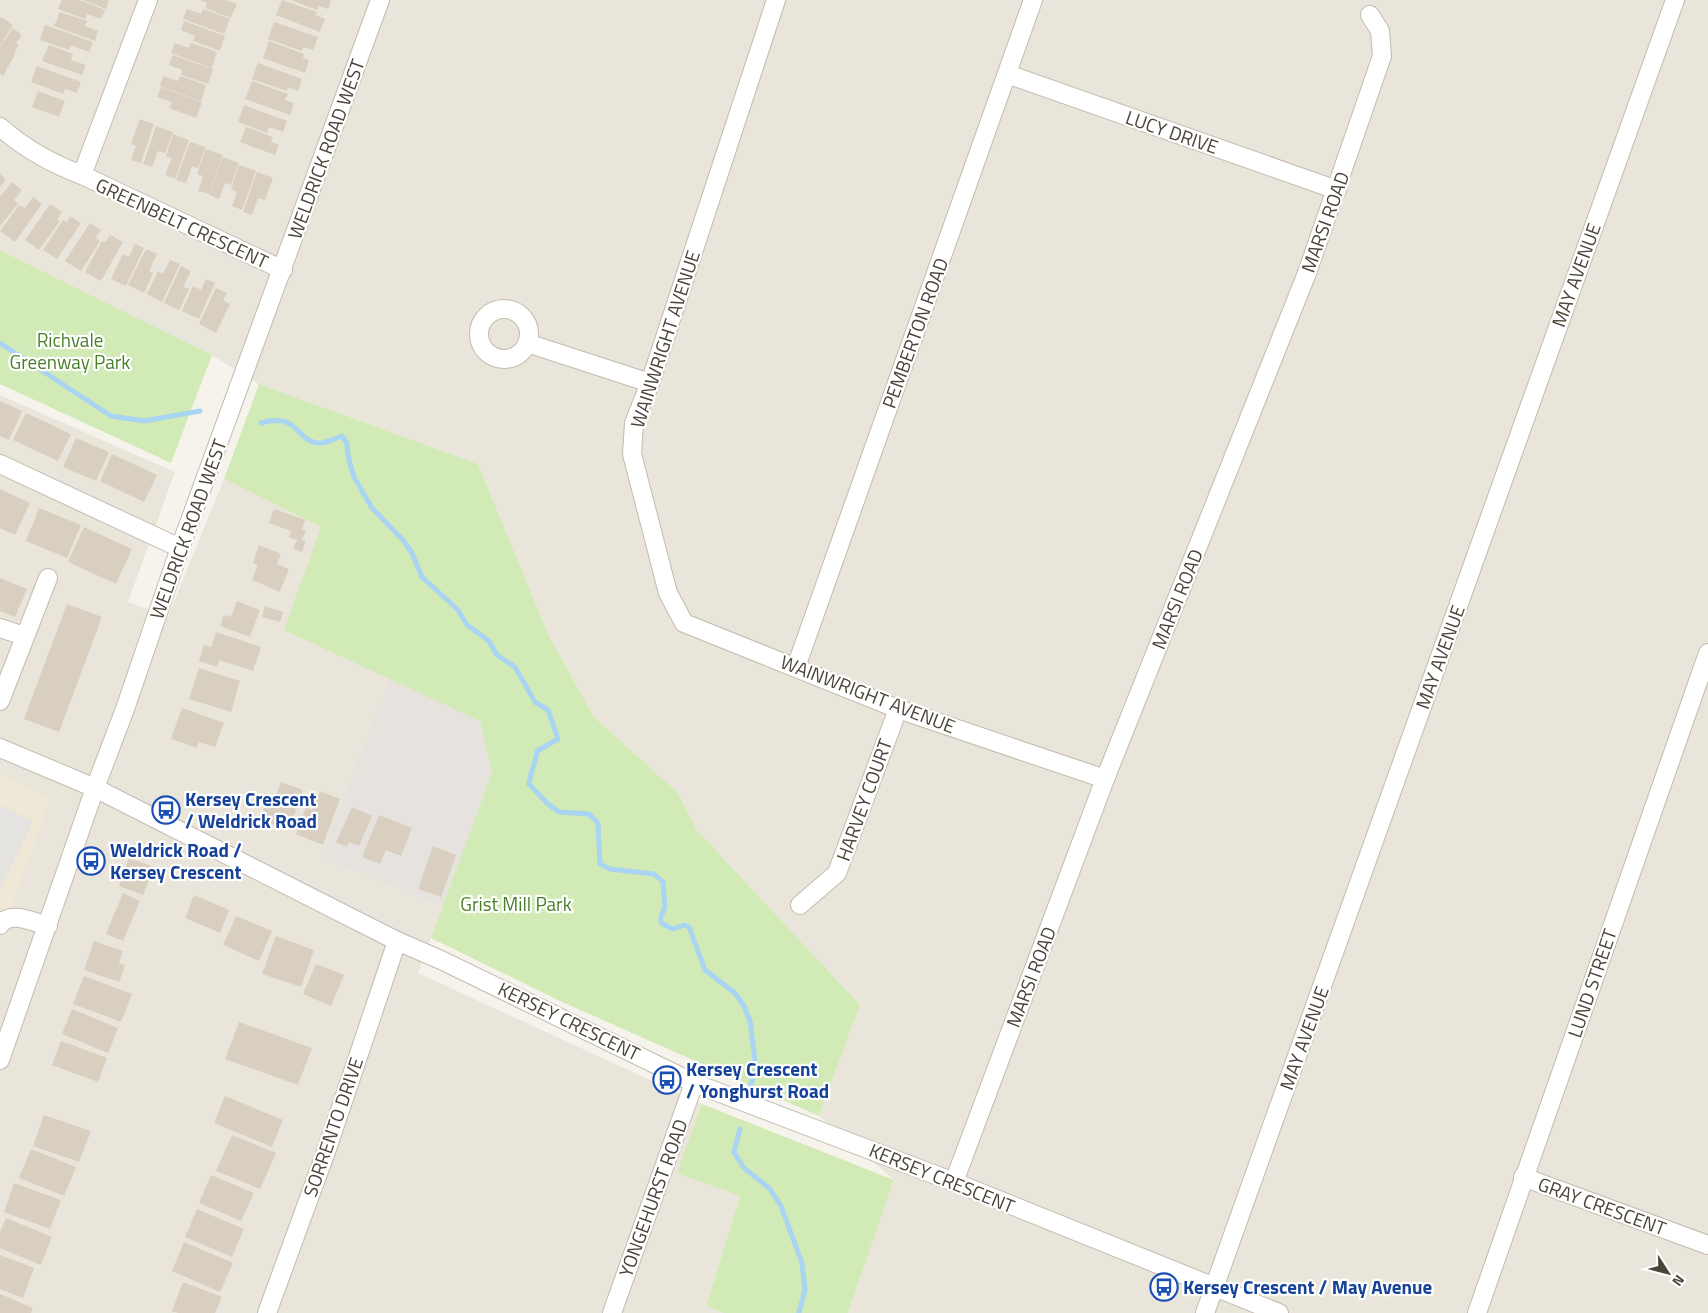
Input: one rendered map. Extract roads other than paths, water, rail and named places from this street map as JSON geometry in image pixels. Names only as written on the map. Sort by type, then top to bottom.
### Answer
[{"type":"street","name":"GREENBELT CRESCENT","points":[[82,175],[148,0]]},
{"type":"street","name":"WELDRICK ROAD WEST","points":[[0,1060],[95,788],[126,709],[180,548],[380,0]]},
{"type":"street","name":"WAINWRIGHT AVENUE","points":[[776,0],[650,383],[634,423],[632,454],[668,594],[684,623],[898,709],[1105,780]]},
{"type":"street","name":"PEMBERTON ROAD","points":[[796,667],[1033,0]]},
{"type":"street","name":"MAY AVENUE","points":[[1205,1313],[1675,0]]},
{"type":"street","name":"MARSI ROAD","points":[[954,1182],[1105,780],[1307,273],[1337,190],[1382,56],[1380,31],[1370,15]]},
{"type":"street","name":"LUCY DRIVE","points":[[1007,74],[1337,190]]},
{"type":"street","name":"GREENBELT CRESCENT","points":[[0,126],[41,156],[283,270]]},
{"type":"street","points":[[528,343],[650,383]]},
{"type":"street","points":[[0,464],[180,548]]},
{"type":"street","points":[[0,701],[48,578]]},
{"type":"street","points":[[0,628],[24,636]]},
{"type":"street","name":"LUND STREET","points":[[1477,1313],[1523,1177],[1708,653]]},
{"type":"street","name":"HARVEY COURT","points":[[800,905],[837,873],[898,709]]},
{"type":"street","name":"KERSEY CRESCENT","points":[[0,748],[95,788],[397,941],[442,960],[694,1082],[954,1182],[1214,1289],[1278,1313]]},
{"type":"street","points":[[0,925],[3,920],[13,917],[48,926]]},
{"type":"street","name":"SORRENTO DRIVE","points":[[267,1313],[327,1149],[397,941]]},
{"type":"street","name":"YONGEHURST ROAD","points":[[612,1313],[694,1082]]},
{"type":"street","name":"GRAY CRESCENT","points":[[1523,1177],[1708,1245]]},
{"type":"waterway","points":[[0,343],[111,416],[144,421],[200,411]]},
{"type":"waterway","points":[[261,423],[283,421],[296,428],[305,438],[320,443],[342,436],[347,443],[348,456],[354,477],[372,508],[403,540],[412,553],[422,577],[458,610],[467,625],[489,641],[497,655],[515,667],[535,702],[548,710],[558,739],[537,751],[529,784],[548,804],[559,812],[589,814],[598,823],[600,864],[610,869],[654,874],[663,882],[665,908],[661,916],[661,923],[673,929],[684,925],[689,927],[705,970],[735,993],[744,1006],[750,1021],[756,1069],[750,1087]]},
{"type":"waterway","points":[[740,1129],[734,1152],[744,1168],[770,1189],[781,1206],[802,1263],[805,1290],[799,1313]]},
{"type":"place","name":"Kersey Crescent / Weldrick Road","points":[[166,810]]},
{"type":"place","name":"Weldrick Road / Kersey Crescent","points":[[91,861]]},
{"type":"place","name":"Kersey Crescent / Yonghurst Road","points":[[667,1080]]},
{"type":"place","name":"Kersey Crescent / May Avenue","points":[[1164,1287]]},
{"type":"park label","name":"Richvale Greenway Park","points":[[70,351]]},
{"type":"park label","name":"Grist Mill Park","points":[[516,904]]}]
